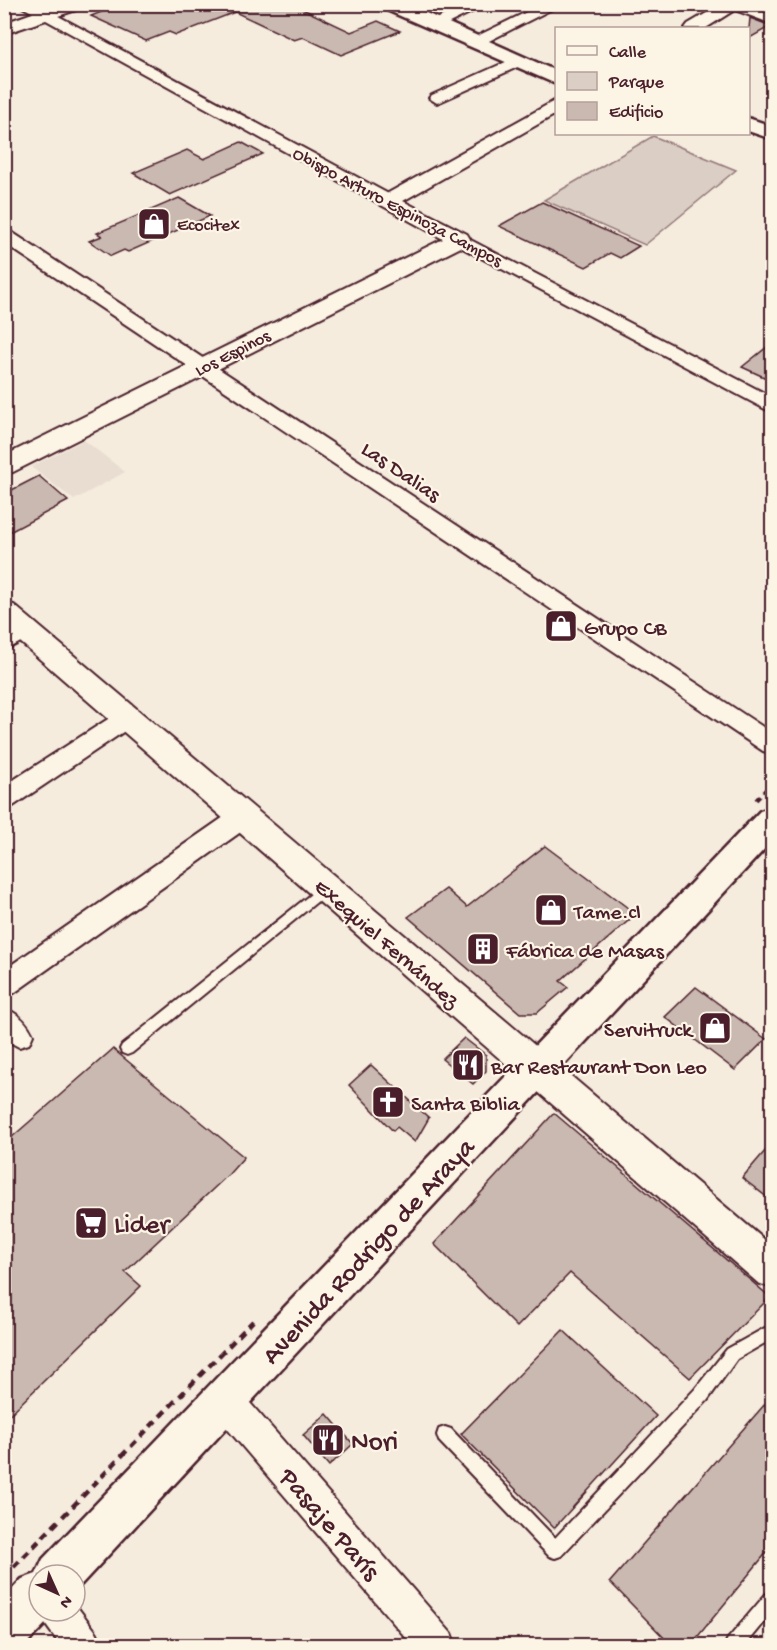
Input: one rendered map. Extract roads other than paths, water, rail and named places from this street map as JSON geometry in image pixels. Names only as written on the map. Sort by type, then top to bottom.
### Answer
[{"type":"main road","points":[[389,4],[555,78]]},
{"type":"main road","points":[[750,125],[772,133]]},
{"type":"main road","name":"Avenida Rodrigo de Araya","points":[[70,1563],[772,820]]},
{"type":"main road","points":[[4,1632],[27,1608]]},
{"type":"street","name":"Obispo Arturo Espinoza Campos","points":[[24,4],[772,405]]},
{"type":"street","points":[[4,29],[76,4]]},
{"type":"street","points":[[434,25],[481,4]]},
{"type":"street","points":[[696,27],[732,5],[772,20]]},
{"type":"street","points":[[474,43],[549,7]]},
{"type":"street","points":[[437,98],[517,62]]},
{"type":"street","points":[[388,201],[555,107]]},
{"type":"street","name":"Las Dalias","points":[[4,235],[772,745]]},
{"type":"street","name":"Los Espinos","points":[[4,466],[459,239]]},
{"type":"street","name":"Exequiel Fernández","points":[[4,612],[16,640],[127,718],[772,1270]]},
{"type":"street","points":[[4,799],[127,718]]},
{"type":"street","points":[[4,985],[243,817]]},
{"type":"street","name":"Pasaje París","points":[[225,1400],[438,1646]]},
{"type":"street","points":[[67,1623],[84,1646]]},
{"type":"lane","points":[[127,1049],[325,889]]},
{"type":"lane","points":[[445,1435],[555,1550],[701,1395],[732,1354],[772,1331]]},
{"type":"lane","points":[[734,1646],[771,1605]]},
{"type":"place","name":"Ecocitex","points":[[154,224]]},
{"type":"place","name":"Grupo CB","points":[[561,626]]},
{"type":"place","name":"Tame.cl","points":[[551,910]]},
{"type":"place","name":"Fábrica de Masas","points":[[483,949]]},
{"type":"place","name":"Servitruck","points":[[715,1028]]},
{"type":"place","name":"Bar Restaurant Don Leo","points":[[468,1065]]},
{"type":"place","name":"Santa Biblia","points":[[388,1102]]},
{"type":"place","name":"Lider","points":[[91,1223]]},
{"type":"place","name":"Nori","points":[[328,1440]]}]
